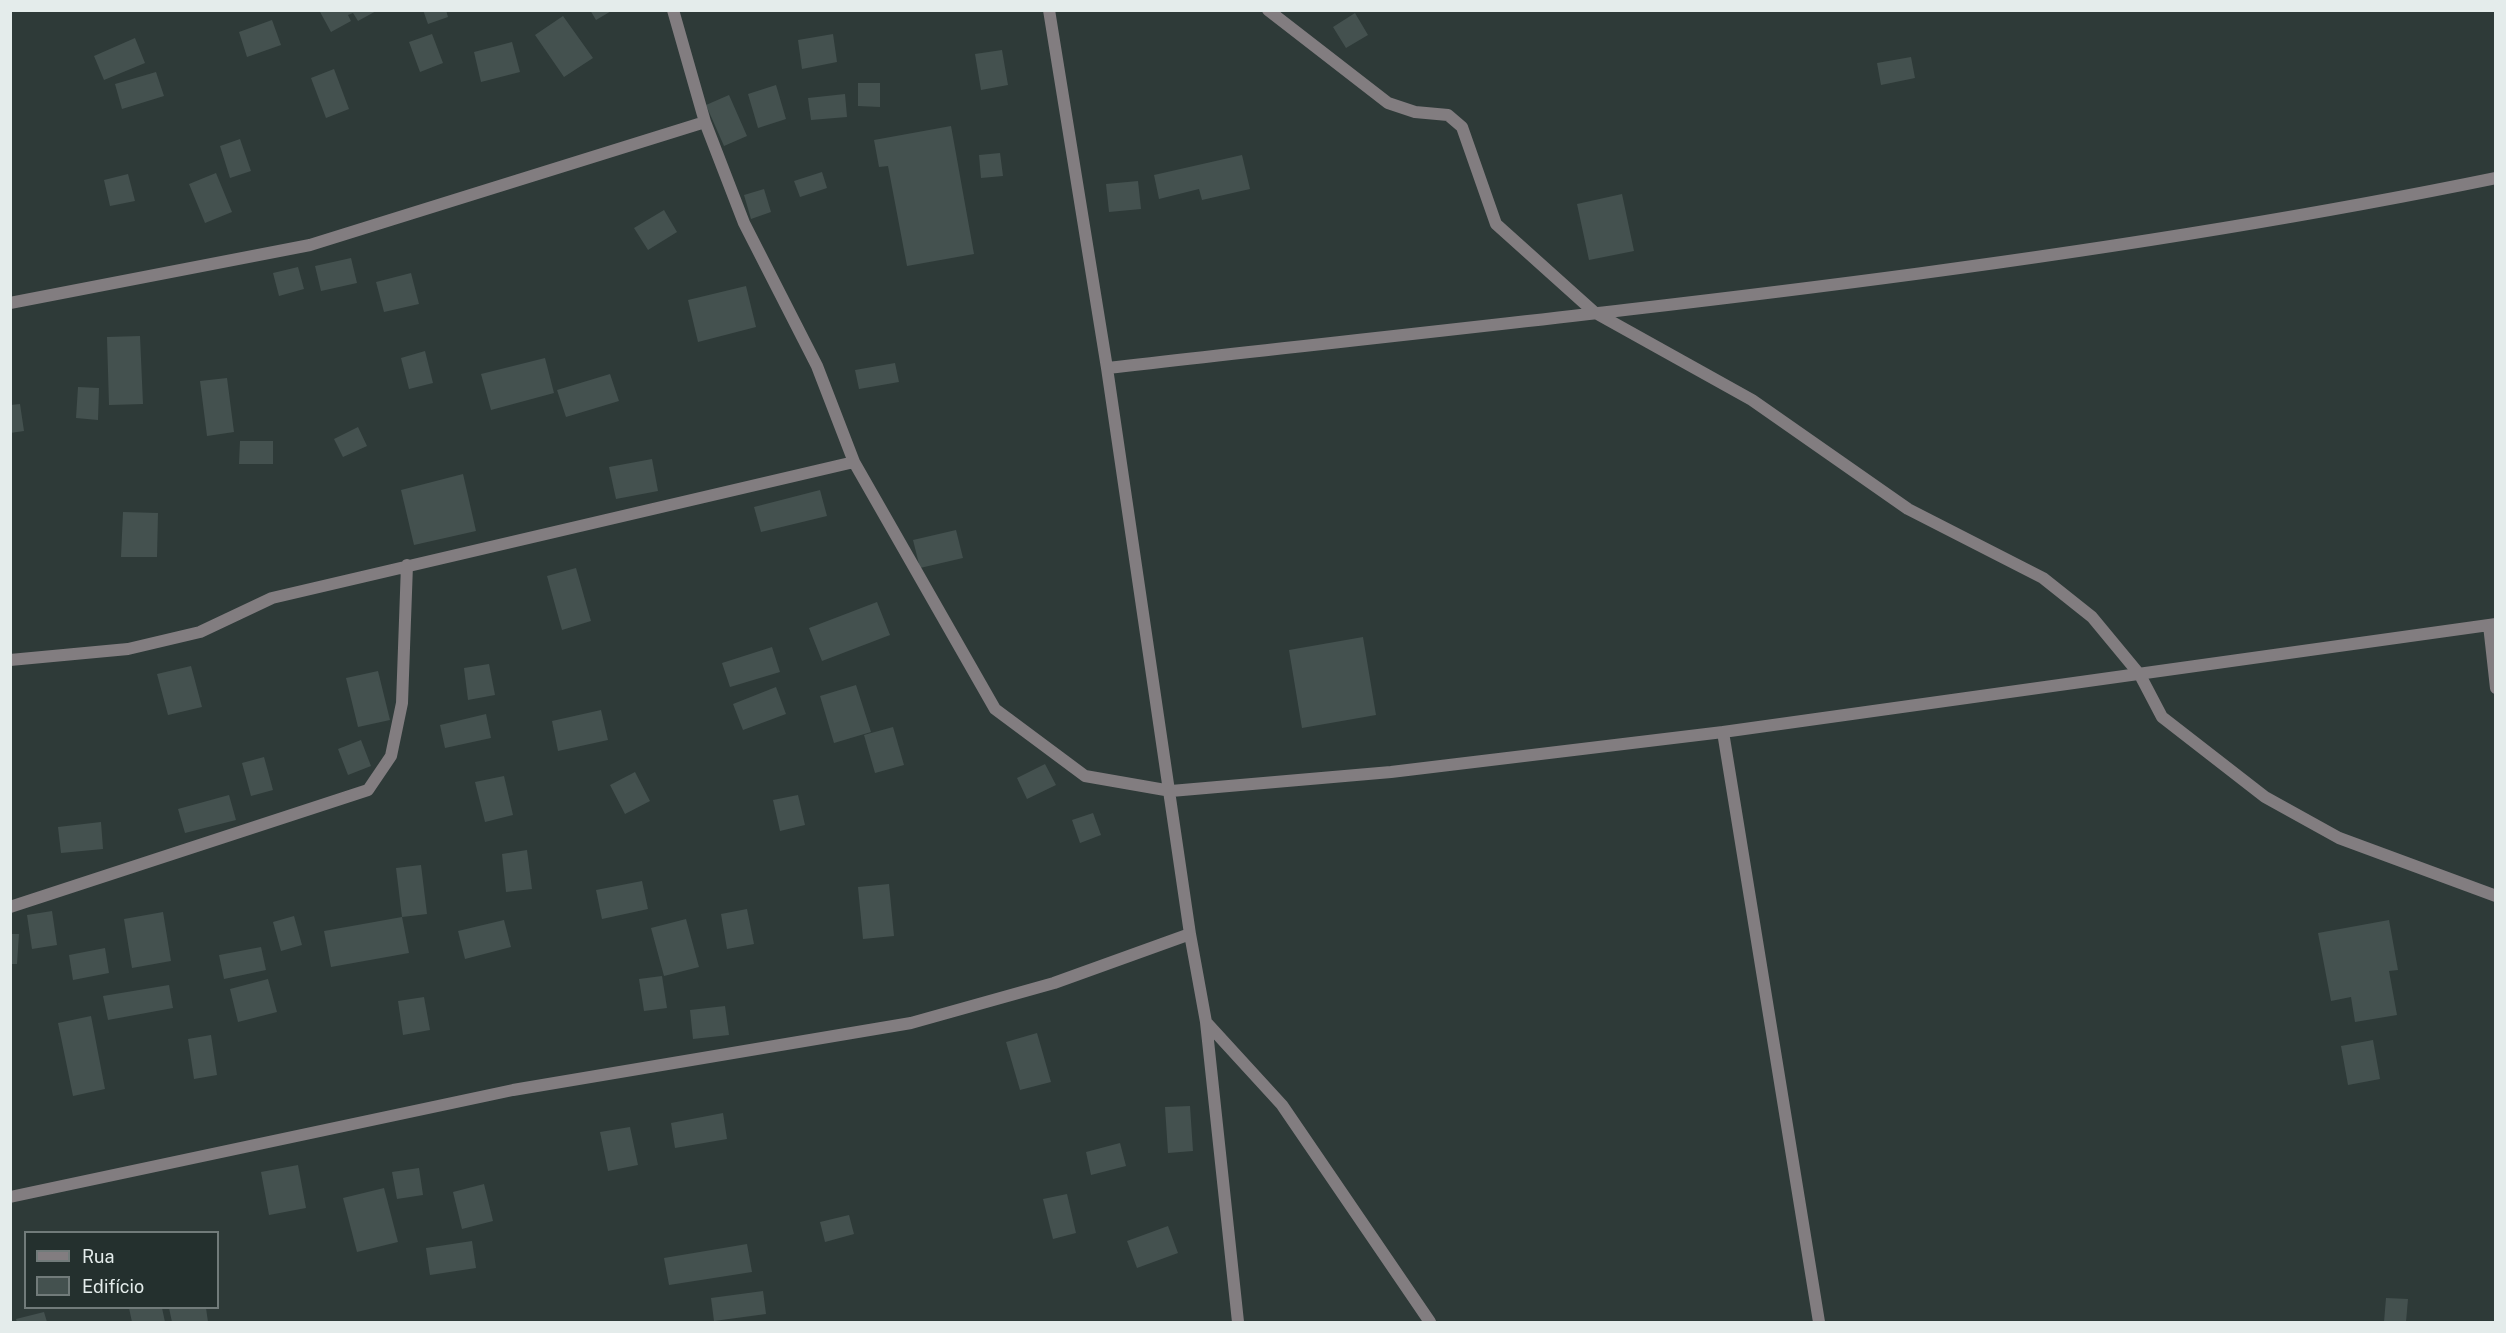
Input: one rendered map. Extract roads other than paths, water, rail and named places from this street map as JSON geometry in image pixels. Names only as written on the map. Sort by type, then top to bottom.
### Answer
[{"type":"street","points":[[673,10],[705,122],[744,223],[817,366],[854,462],[995,709],[1085,776],[1171,791],[1391,772],[1723,732],[2492,625],[2496,688]]},
{"type":"street","points":[[1049,10],[1107,368],[1171,791],[1190,934],[1206,1022],[1238,1323]]},
{"type":"street","points":[[1268,10],[1388,103],[1415,112],[1448,115],[1462,127],[1496,224],[1594,312],[1752,400],[1908,509],[2043,578],[2092,617],[2140,675],[2162,717],[2265,797],[2339,838],[2496,896]]},
{"type":"street","points":[[10,303],[310,245],[705,122]]},
{"type":"street","points":[[1107,368],[1861,280],[2154,240],[2496,178]]},
{"type":"street","points":[[10,660],[128,650],[200,632],[272,598],[854,462]]},
{"type":"street","points":[[10,907],[368,790],[391,756],[402,703],[407,565]]},
{"type":"street","points":[[1723,732],[1819,1323]]},
{"type":"street","points":[[10,1197],[513,1090],[911,1023],[1054,983],[1190,934]]},
{"type":"street","points":[[1206,1022],[1282,1105],[1430,1323]]}]
